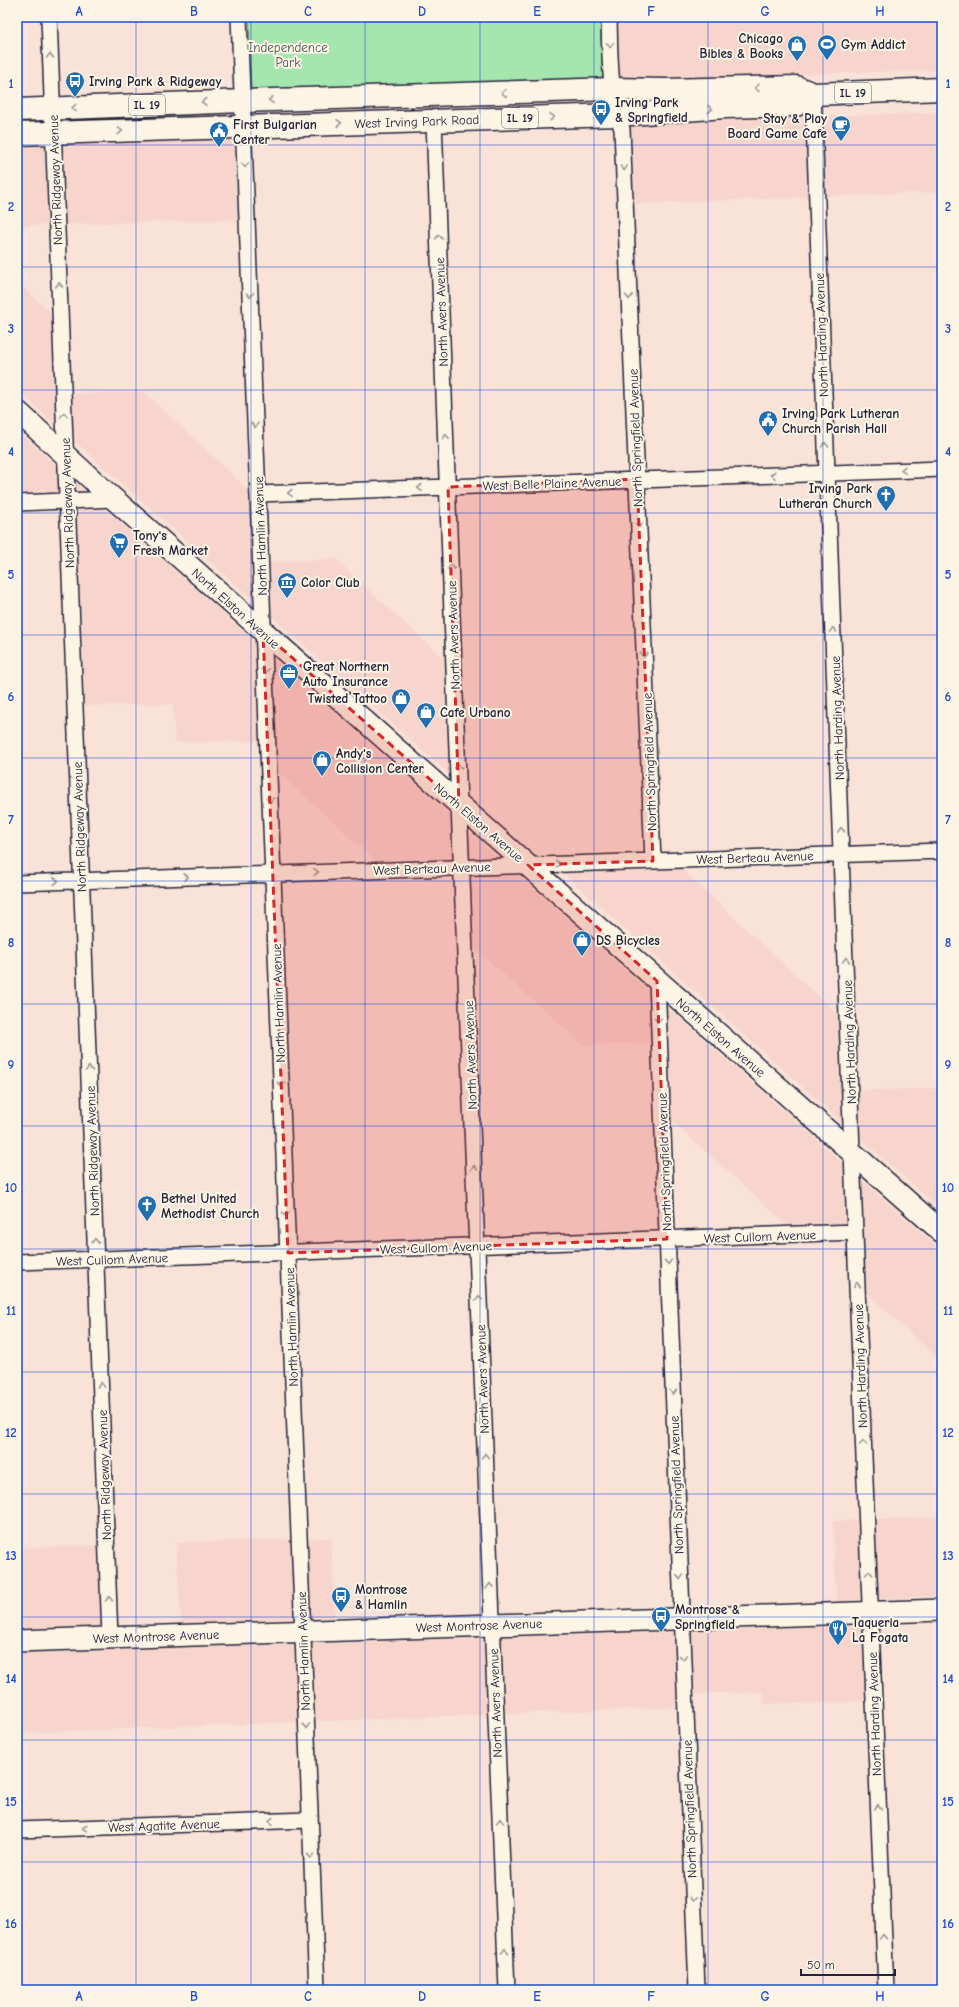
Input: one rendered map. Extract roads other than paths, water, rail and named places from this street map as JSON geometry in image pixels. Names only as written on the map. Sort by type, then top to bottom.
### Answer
[{"type":"main road","name":"West Irving Park Road","points":[[17,110],[613,89],[664,90],[796,87],[812,94],[942,89]]},
{"type":"main road","name":"West Irving Park Road","points":[[17,134],[617,115],[796,105],[812,94]]},
{"type":"main road","points":[[433,95],[434,120]]},
{"type":"main road","name":"North Elston Avenue","points":[[17,411],[263,632],[942,1232]]},
{"type":"main road","name":"West Montrose Avenue","points":[[17,1641],[942,1610]]},
{"type":"street","name":"North Ridgeway Avenue","points":[[49,17],[110,1638]]},
{"type":"street","name":"North Hamlin Avenue","points":[[239,17],[317,1990]]},
{"type":"street","name":"North Springfield Avenue","points":[[609,17],[611,74],[617,115],[622,129],[653,861]]},
{"type":"street","name":"North Harding Avenue","points":[[812,94],[842,854],[855,1232],[886,1990]]},
{"type":"street","name":"North Avers Avenue","points":[[434,120],[459,805],[478,1246],[506,1990]]},
{"type":"street","name":"West Belle Plaine Avenue","points":[[258,494],[942,469]]},
{"type":"street","points":[[17,503],[114,499]]},
{"type":"street","name":"West Berteau Avenue","points":[[17,882],[942,851]]},
{"type":"street","name":"North Springfield Avenue","points":[[657,981],[696,1990]]},
{"type":"street","name":"West Cullom Avenue","points":[[17,1262],[855,1232]]},
{"type":"street","name":"West Agatite Avenue","points":[[17,1830],[310,1820]]},
{"type":"place","name":"Gym Addict","points":[[827,61]]},
{"type":"place","name":"Chicago Bibles & Books","points":[[797,62]]},
{"type":"place","name":"Irving Park & Ridgeway","points":[[75,98]]},
{"type":"place","name":"Irving Park & Springfield","points":[[601,126]]},
{"type":"place","name":"Stay & Play Board Game Cafe","points":[[841,142]]},
{"type":"place","name":"First Bulgarian Center","points":[[219,148]]},
{"type":"place","name":"Irving Park Lutheran Church Parish Hall","points":[[768,437]]},
{"type":"place","name":"Irving Park Lutheran Church","points":[[886,512]]},
{"type":"place","name":"Tony's Fresh Market","points":[[119,559]]},
{"type":"place","name":"Color Club","points":[[287,599]]},
{"type":"place","name":"Great Northern Auto Insurance","points":[[289,690]]},
{"type":"place","name":"Twisted Tattoo","points":[[401,715]]},
{"type":"place","name":"Cafe Urbano","points":[[426,729]]},
{"type":"place","name":"Andy's Collision Center","points":[[322,777]]},
{"type":"place","name":"DS Bicycles","points":[[582,957]]},
{"type":"place","name":"Bethel United Methodist Church","points":[[147,1222]]},
{"type":"place","name":"Montrose & Hamlin","points":[[341,1613]]},
{"type":"place","name":"Montrose & Springfield","points":[[661,1633]]},
{"type":"place","name":"Taqueria La Fogata","points":[[838,1646]]},
{"type":"park label","name":"Independence Park","points":[[288,54]]}]
